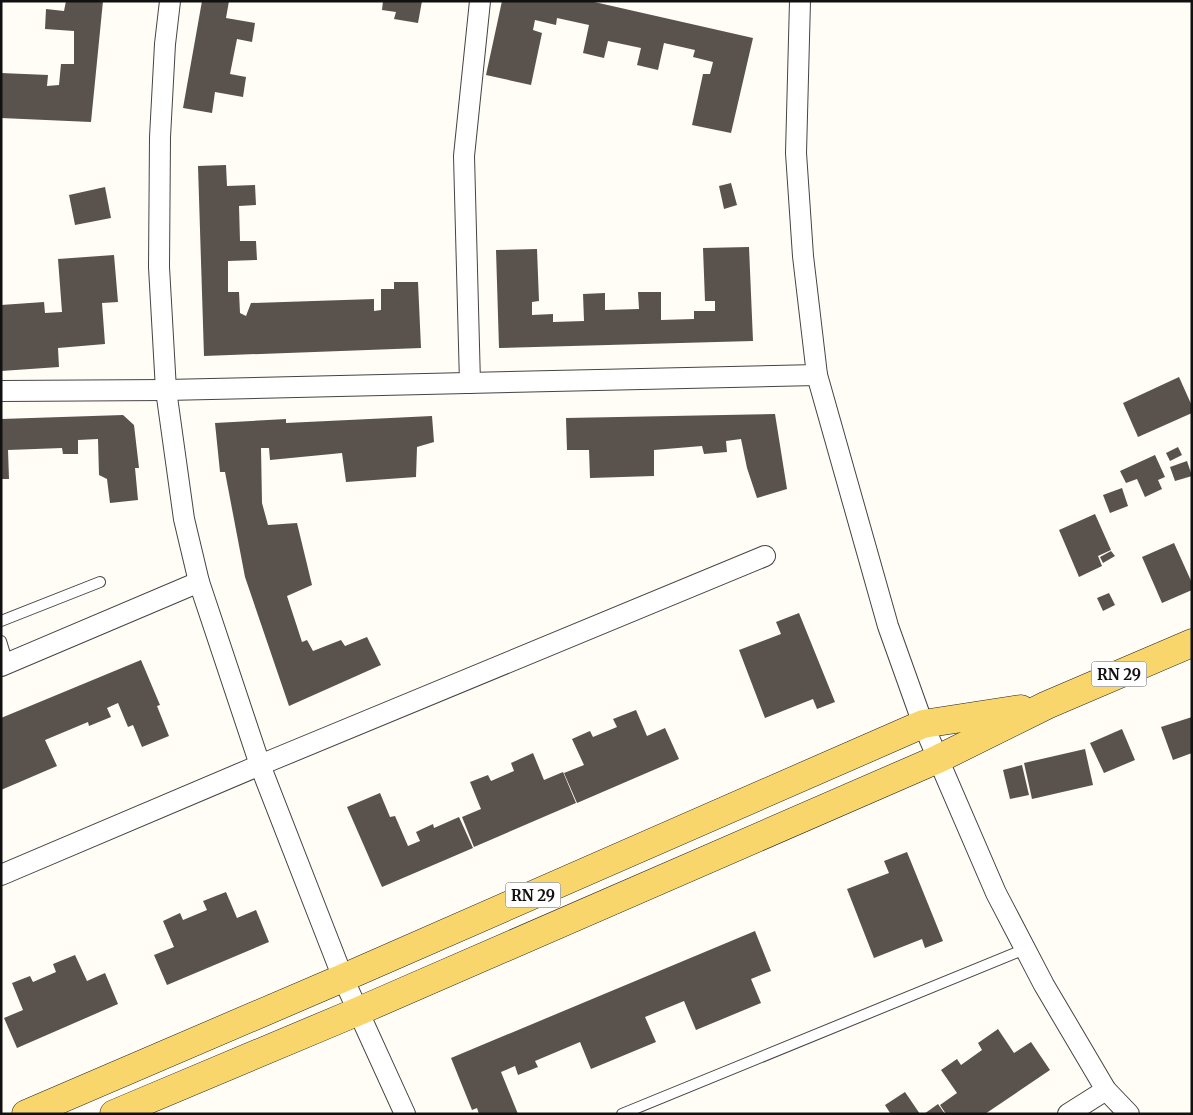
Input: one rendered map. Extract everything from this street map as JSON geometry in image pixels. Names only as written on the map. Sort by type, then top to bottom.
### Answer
[{"type":"main road","name":"RN 29","points":[[114,1114],[938,759],[1047,705],[1192,643]]},
{"type":"main road","name":"RN 29","points":[[26,1114],[343,978],[923,724],[1047,705]]},
{"type":"street","points":[[170,1],[165,44],[160,137],[159,267],[166,390],[184,519],[199,582],[260,765],[343,978],[405,1114]]},
{"type":"street","points":[[470,383],[464,156],[480,1]]},
{"type":"street","points":[[800,1],[796,153],[803,256],[817,374],[888,626],[923,724],[996,892],[1044,985],[1106,1090],[1129,1114]]},
{"type":"street","points":[[1,391],[166,390],[817,374]]},
{"type":"street","points":[[1,875],[260,765],[765,556]]},
{"type":"street","points":[[4,665],[199,582]]},
{"type":"street","points":[[1068,1114],[1106,1090]]},
{"type":"lane","points":[[1,621],[100,582]]},
{"type":"lane","points":[[1,641],[4,665]]},
{"type":"lane","points":[[622,1114],[1025,949]]},
{"type":"building","points":[[66,1],[103,1],[91,122],[1,118],[1,73],[48,75],[47,86],[59,85],[61,64],[74,64],[74,31],[45,29],[46,9],[64,11]]},
{"type":"building","points":[[202,1],[229,1],[226,18],[255,23],[252,42],[237,39],[230,74],[246,77],[243,97],[215,92],[212,113],[183,108]]},
{"type":"building","points":[[383,1],[422,1],[418,23],[394,19],[396,12],[382,10]]},
{"type":"building","points":[[502,1],[590,1],[753,38],[731,133],[692,125],[703,74],[710,74],[713,62],[693,57],[695,50],[664,43],[658,70],[637,65],[641,48],[608,41],[604,58],[583,53],[589,25],[557,18],[556,25],[535,20],[533,30],[542,33],[531,85],[486,75]]},
{"type":"building","points":[[226,165],[227,186],[255,185],[256,205],[239,206],[240,241],[256,241],[257,260],[228,261],[228,292],[239,292],[240,313],[246,316],[251,303],[374,299],[374,311],[381,310],[381,289],[394,289],[394,282],[418,282],[421,348],[204,356],[198,166]]},
{"type":"building","points":[[731,183],[737,205],[724,209],[719,186]]},
{"type":"building","points":[[105,187],[111,218],[75,225],[69,195]]},
{"type":"building","points":[[749,247],[753,341],[499,348],[496,250],[537,249],[539,301],[532,302],[532,315],[553,314],[553,322],[584,321],[583,294],[605,293],[605,310],[639,309],[638,292],[661,292],[661,320],[694,319],[694,311],[715,311],[715,301],[705,301],[703,248]]},
{"type":"building","points":[[114,255],[118,302],[102,303],[105,344],[58,348],[59,367],[1,371],[1,305],[44,302],[45,313],[62,312],[58,259]]},
{"type":"building","points":[[1179,377],[1192,406],[1192,413],[1138,437],[1123,403]]},
{"type":"building","points":[[775,414],[787,489],[757,498],[747,468],[741,439],[726,441],[727,452],[704,454],[702,446],[654,450],[654,476],[590,478],[589,450],[567,450],[566,418]]},
{"type":"building","points":[[123,415],[134,425],[139,468],[135,468],[138,500],[110,503],[107,479],[99,475],[98,439],[78,440],[78,454],[63,454],[62,448],[8,450],[9,479],[1,479],[1,419]]},
{"type":"building","points":[[432,416],[434,442],[417,447],[416,477],[346,482],[342,453],[270,460],[269,448],[261,448],[262,503],[268,525],[297,523],[312,585],[287,596],[302,642],[307,640],[313,651],[341,640],[345,646],[367,637],[381,665],[289,706],[245,577],[225,472],[220,472],[215,423],[286,419],[286,423]]},
{"type":"building","points":[[1178,447],[1182,455],[1170,461],[1166,453]]},
{"type":"building","points":[[1155,455],[1165,477],[1158,480],[1162,489],[1145,497],[1137,479],[1126,483],[1120,471]]},
{"type":"building","points":[[1187,461],[1192,476],[1175,481],[1170,467]]},
{"type":"building","points":[[1122,488],[1128,506],[1110,513],[1103,495]]},
{"type":"building","points":[[1095,514],[1111,550],[1098,556],[1102,566],[1079,577],[1059,530]]},
{"type":"building","points":[[1174,543],[1192,583],[1192,590],[1162,603],[1142,557]]},
{"type":"building","points":[[1111,551],[1115,556],[1103,563],[1100,557]]},
{"type":"building","points":[[1109,593],[1115,605],[1103,611],[1097,598]]},
{"type":"building","points":[[799,613],[835,702],[817,709],[813,699],[765,718],[739,650],[781,634],[776,622]]},
{"type":"building","points":[[141,660],[160,705],[157,706],[169,736],[142,747],[133,725],[128,727],[118,703],[107,708],[111,717],[89,726],[88,722],[45,740],[57,766],[1,790],[1,718]]},
{"type":"building","points":[[636,710],[647,736],[665,728],[679,759],[577,803],[564,773],[584,765],[572,739],[590,731],[593,737],[617,727],[613,719]]},
{"type":"building","points":[[1192,717],[1192,753],[1173,760],[1161,727]]},
{"type":"building","points":[[1122,729],[1135,760],[1104,773],[1090,743]]},
{"type":"building","points":[[1085,749],[1093,785],[1032,799],[1024,763]]},
{"type":"building","points":[[533,753],[544,780],[563,772],[576,803],[474,847],[462,817],[481,809],[470,782],[488,775],[491,781],[514,771],[511,763]]},
{"type":"building","points":[[1022,765],[1029,795],[1010,799],[1003,770]]},
{"type":"building","points":[[380,793],[390,817],[395,816],[408,846],[420,841],[416,832],[433,824],[434,828],[459,817],[473,848],[382,887],[347,807]]},
{"type":"building","points":[[907,852],[943,941],[925,948],[922,939],[874,958],[847,889],[889,873],[884,861]]},
{"type":"building","points":[[226,892],[237,918],[256,910],[269,942],[167,985],[154,955],[174,947],[163,921],[180,913],[183,920],[207,910],[203,901]]},
{"type":"building","points":[[755,931],[771,971],[751,979],[761,1003],[696,1030],[684,1001],[645,1017],[656,1042],[591,1069],[580,1042],[535,1061],[538,1067],[518,1075],[515,1066],[501,1072],[518,1114],[479,1114],[477,1108],[472,1110],[451,1058]]},
{"type":"building","points":[[75,955],[87,981],[105,973],[118,1004],[17,1048],[4,1018],[23,1010],[12,983],[30,976],[33,982],[56,972],[53,964]]},
{"type":"building","points":[[998,1029],[1014,1053],[1031,1042],[1050,1070],[985,1114],[946,1114],[940,1105],[957,1093],[941,1070],[957,1059],[961,1065],[982,1050],[978,1043]]},
{"type":"building","points":[[905,1092],[920,1114],[888,1114],[890,1113],[885,1105]]},
{"type":"building","points":[[938,1104],[945,1114],[924,1114]]}]
